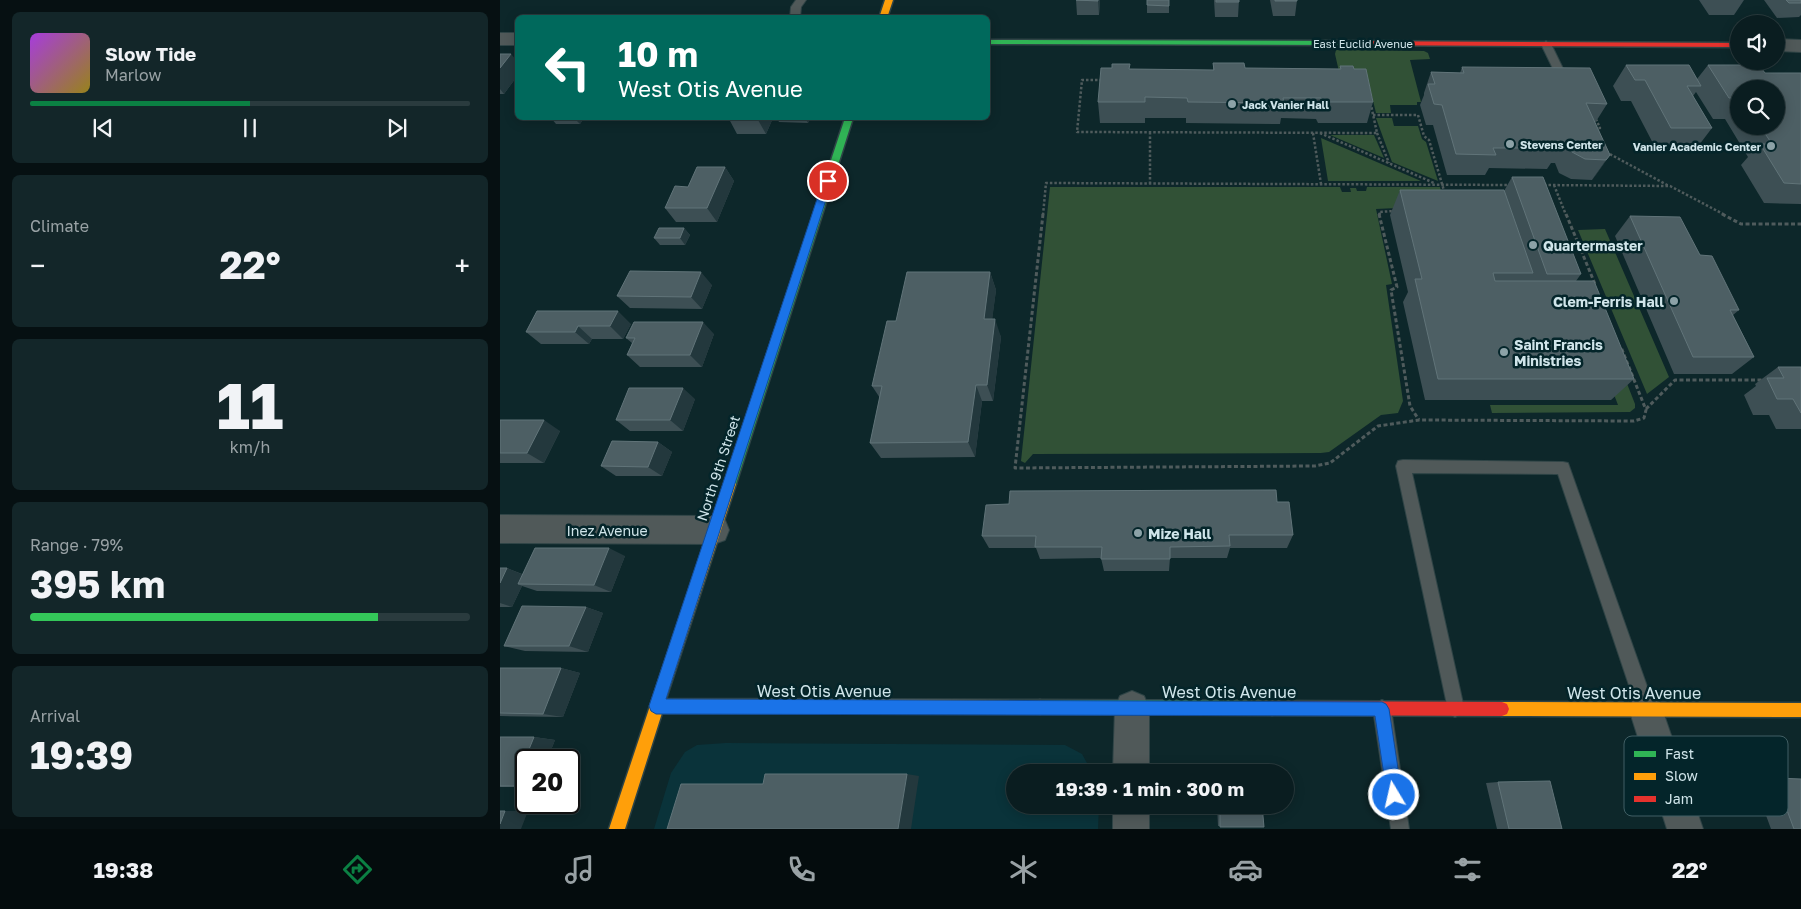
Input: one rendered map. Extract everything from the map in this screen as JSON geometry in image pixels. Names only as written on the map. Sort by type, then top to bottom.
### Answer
[{"type":"street","points":[[884,15],[890,0]]},
{"type":"street","points":[[500,39],[515,39]]},
{"type":"street","name":"East Euclid Avenue","points":[[990,42],[1730,45]]},
{"type":"street","points":[[1785,45],[1801,46]]},
{"type":"street","name":"North 9th Street","points":[[617,829],[848,120]]},
{"type":"street","name":"Inez Avenue","points":[[500,529],[714,530]]},
{"type":"street","name":"West Otis Avenue","points":[[656,706],[1801,710]]},
{"type":"street","points":[[1131,764],[1132,708]]},
{"type":"street","points":[[1646,710],[1655,736]]},
{"type":"street","points":[[1130,829],[1131,814]]},
{"type":"street","points":[[1681,816],[1685,829]]},
{"type":"lane","points":[[795,15],[796,7],[801,0]]},
{"type":"lane","points":[[1546,44],[1564,81]]},
{"type":"lane","points":[[1456,709],[1403,466],[1563,468],[1646,710]]},
{"type":"lane","points":[[1382,709],[1400,829]]},
{"type":"path","points":[[1108,80],[1082,80],[1077,132],[1377,133]]},
{"type":"path","points":[[1369,98],[1377,133],[1390,164]]},
{"type":"path","points":[[1587,128],[1600,128],[1594,114]]},
{"type":"path","points":[[1373,115],[1418,115],[1448,202]]},
{"type":"path","points":[[1150,132],[1150,184]]},
{"type":"path","points":[[1313,133],[1321,184]]},
{"type":"path","points":[[1320,133],[1437,184]]},
{"type":"path","points":[[1602,150],[1741,224],[1801,224]]},
{"type":"path","points":[[1515,185],[1046,183],[1015,468],[1315,466],[1330,463],[1378,426],[1389,423],[1420,420],[1634,421],[1644,418],[1646,410],[1675,380],[1772,380]]},
{"type":"path","points":[[1475,185],[1478,194]]},
{"type":"path","points":[[1544,185],[1670,186]]},
{"type":"path","points":[[1554,185],[1598,293]]},
{"type":"path","points":[[1395,211],[1380,212],[1397,287],[1391,290],[1410,406],[1420,420]]},
{"type":"path","points":[[1621,347],[1646,410]]},
{"type":"shaded area","points":[[726,743],[1065,745],[1082,754],[1088,764],[1006,764],[1006,814],[1099,814],[1098,829],[654,829],[671,773],[685,752],[697,745]]},
{"type":"green space","points":[[1336,50],[1424,51],[1428,53],[1430,59],[1410,60],[1421,102],[1417,102],[1417,105],[1390,105],[1391,113],[1376,113],[1368,80],[1340,76],[1335,54]]},
{"type":"green space","points":[[1376,118],[1392,118],[1394,126],[1418,126],[1422,139],[1426,142],[1438,181],[1392,162]]},
{"type":"green space","points":[[1330,135],[1374,135],[1384,158]]},
{"type":"green space","points":[[1321,138],[1421,181],[1328,181]]},
{"type":"green space","points":[[1050,187],[1340,187],[1342,192],[1351,192],[1350,188],[1356,188],[1357,191],[1366,191],[1367,187],[1440,187],[1443,200],[1397,208],[1376,209],[1392,284],[1386,285],[1403,401],[1398,413],[1381,415],[1329,452],[1033,454],[1025,463],[1021,461]]},
{"type":"green space","points":[[1605,229],[1669,377],[1647,394],[1578,230]]},
{"type":"green space","points":[[1600,358],[1617,358],[1635,404],[1635,408],[1630,412],[1492,413],[1490,405],[1618,405]]},
{"type":"building","points":[[1147,0],[1169,0],[1169,6],[1147,5]]},
{"type":"building","points":[[1216,0],[1239,0],[1239,2],[1216,2]]},
{"type":"building","points":[[1297,0],[1297,1],[1275,1]]},
{"type":"building","points":[[1786,0],[1801,0],[1801,3],[1789,3]]},
{"type":"building","points":[[500,54],[511,54],[500,68]]},
{"type":"building","points":[[1213,63],[1244,63],[1245,68],[1341,69],[1340,66],[1353,66],[1354,69],[1366,69],[1373,102],[1323,102],[1321,98],[1283,98],[1284,103],[1188,102],[1187,98],[1145,97],[1145,102],[1098,102],[1101,68],[1112,68],[1112,64],[1130,64],[1129,69],[1214,70]]},
{"type":"building","points":[[1626,65],[1689,65],[1701,86],[1687,86],[1712,128],[1671,128],[1645,80],[1635,80]]},
{"type":"building","points":[[1708,65],[1730,65],[1730,70],[1763,70],[1765,73],[1801,73],[1801,184],[1784,183],[1760,144],[1772,144],[1766,135],[1785,135],[1785,80],[1730,80],[1729,98]]},
{"type":"building","name":"Stevens Center","points":[[1462,67],[1590,68],[1607,104],[1586,103],[1610,155],[1606,160],[1585,159],[1572,152],[1568,143],[1557,143],[1560,148],[1493,148],[1496,155],[1456,154],[1442,105],[1434,104],[1428,84],[1435,84],[1431,72],[1464,73]]},
{"type":"building","points":[[697,167],[725,167],[707,208],[665,208],[675,186],[688,187]]},
{"type":"building","points":[[1512,177],[1543,177],[1581,274],[1547,274]]},
{"type":"building","name":"Saint Francis Ministries","points":[[1400,190],[1504,190],[1533,273],[1493,273],[1495,281],[1594,281],[1634,379],[1438,379],[1415,279],[1422,279]]},
{"type":"building","points":[[1630,216],[1680,217],[1700,255],[1712,256],[1739,310],[1730,310],[1754,357],[1693,357]]},
{"type":"building","points":[[659,228],[684,228],[680,238],[654,238]]},
{"type":"building","points":[[630,271],[701,272],[691,297],[617,296]]},
{"type":"building","points":[[907,272],[990,272],[984,319],[995,319],[987,385],[976,385],[968,442],[870,443],[882,386],[872,386],[887,321],[896,321]]},
{"type":"building","points":[[537,311],[618,311],[610,326],[578,326],[575,332],[526,332]]},
{"type":"building","points":[[634,322],[703,322],[690,355],[627,355],[635,338],[626,338]]},
{"type":"building","points":[[1778,367],[1801,367],[1801,413],[1793,399],[1777,399],[1767,378],[1784,378]]},
{"type":"building","points":[[629,388],[683,388],[670,420],[616,420]]},
{"type":"building","points":[[500,420],[544,420],[527,453],[500,453]]},
{"type":"building","points":[[612,441],[658,442],[648,467],[601,466]]},
{"type":"building","name":"Mize Hall","points":[[1276,490],[1277,502],[1289,502],[1293,535],[1229,535],[1230,546],[1170,547],[1170,559],[1101,559],[1102,547],[1035,547],[1036,536],[982,536],[986,505],[1009,504],[1010,491]]},
{"type":"building","points":[[535,548],[609,548],[594,585],[518,584]]},
{"type":"building","points":[[500,568],[507,568],[500,583]]},
{"type":"building","points":[[522,606],[586,607],[569,646],[504,646]]},
{"type":"building","points":[[500,668],[561,668],[543,714],[500,713]]},
{"type":"building","points":[[500,737],[534,737],[529,749],[515,749],[514,786],[500,786]]},
{"type":"building","points":[[765,774],[907,774],[898,829],[667,829],[681,784],[763,784]]},
{"type":"building","points":[[1788,778],[1801,779],[1801,829],[1794,829],[1788,813]]},
{"type":"building","points":[[1550,781],[1562,829],[1509,829],[1498,782]]},
{"type":"building","points":[[500,811],[505,811],[500,824]]},
{"type":"building","points":[[1220,814],[1263,814],[1264,827],[1220,827]]},
{"type":"traffic: fast","points":[[990,42],[1341,43]]},
{"type":"traffic: fast","points":[[730,484],[848,120]]},
{"type":"traffic: fast","points":[[1040,707],[1272,708]]},
{"type":"traffic: slow","points":[[884,15],[889,0]]},
{"type":"traffic: slow","points":[[617,829],[730,484]]},
{"type":"traffic: slow","points":[[656,706],[1040,707]]},
{"type":"traffic: slow","points":[[1502,709],[1801,710]]},
{"type":"traffic: jam","points":[[1341,43],[1730,45]]},
{"type":"traffic: jam","points":[[1272,708],[1502,709]]},
{"type":"place","name":"Jack Vanier Hall","points":[[1232,104]]},
{"type":"place","name":"Stevens Center","points":[[1510,144]]},
{"type":"place","name":"Vanier Academic Center","points":[[1771,146]]},
{"type":"place","name":"Quartermaster","points":[[1533,245]]},
{"type":"place","name":"Clem-Ferris Hall","points":[[1674,301]]},
{"type":"place","name":"Saint Francis Ministries","points":[[1504,352]]},
{"type":"place","name":"Mize Hall","points":[[1138,533]]},
{"type":"route","points":[[828,181],[656,706],[1382,709],[1394,795]]}]
